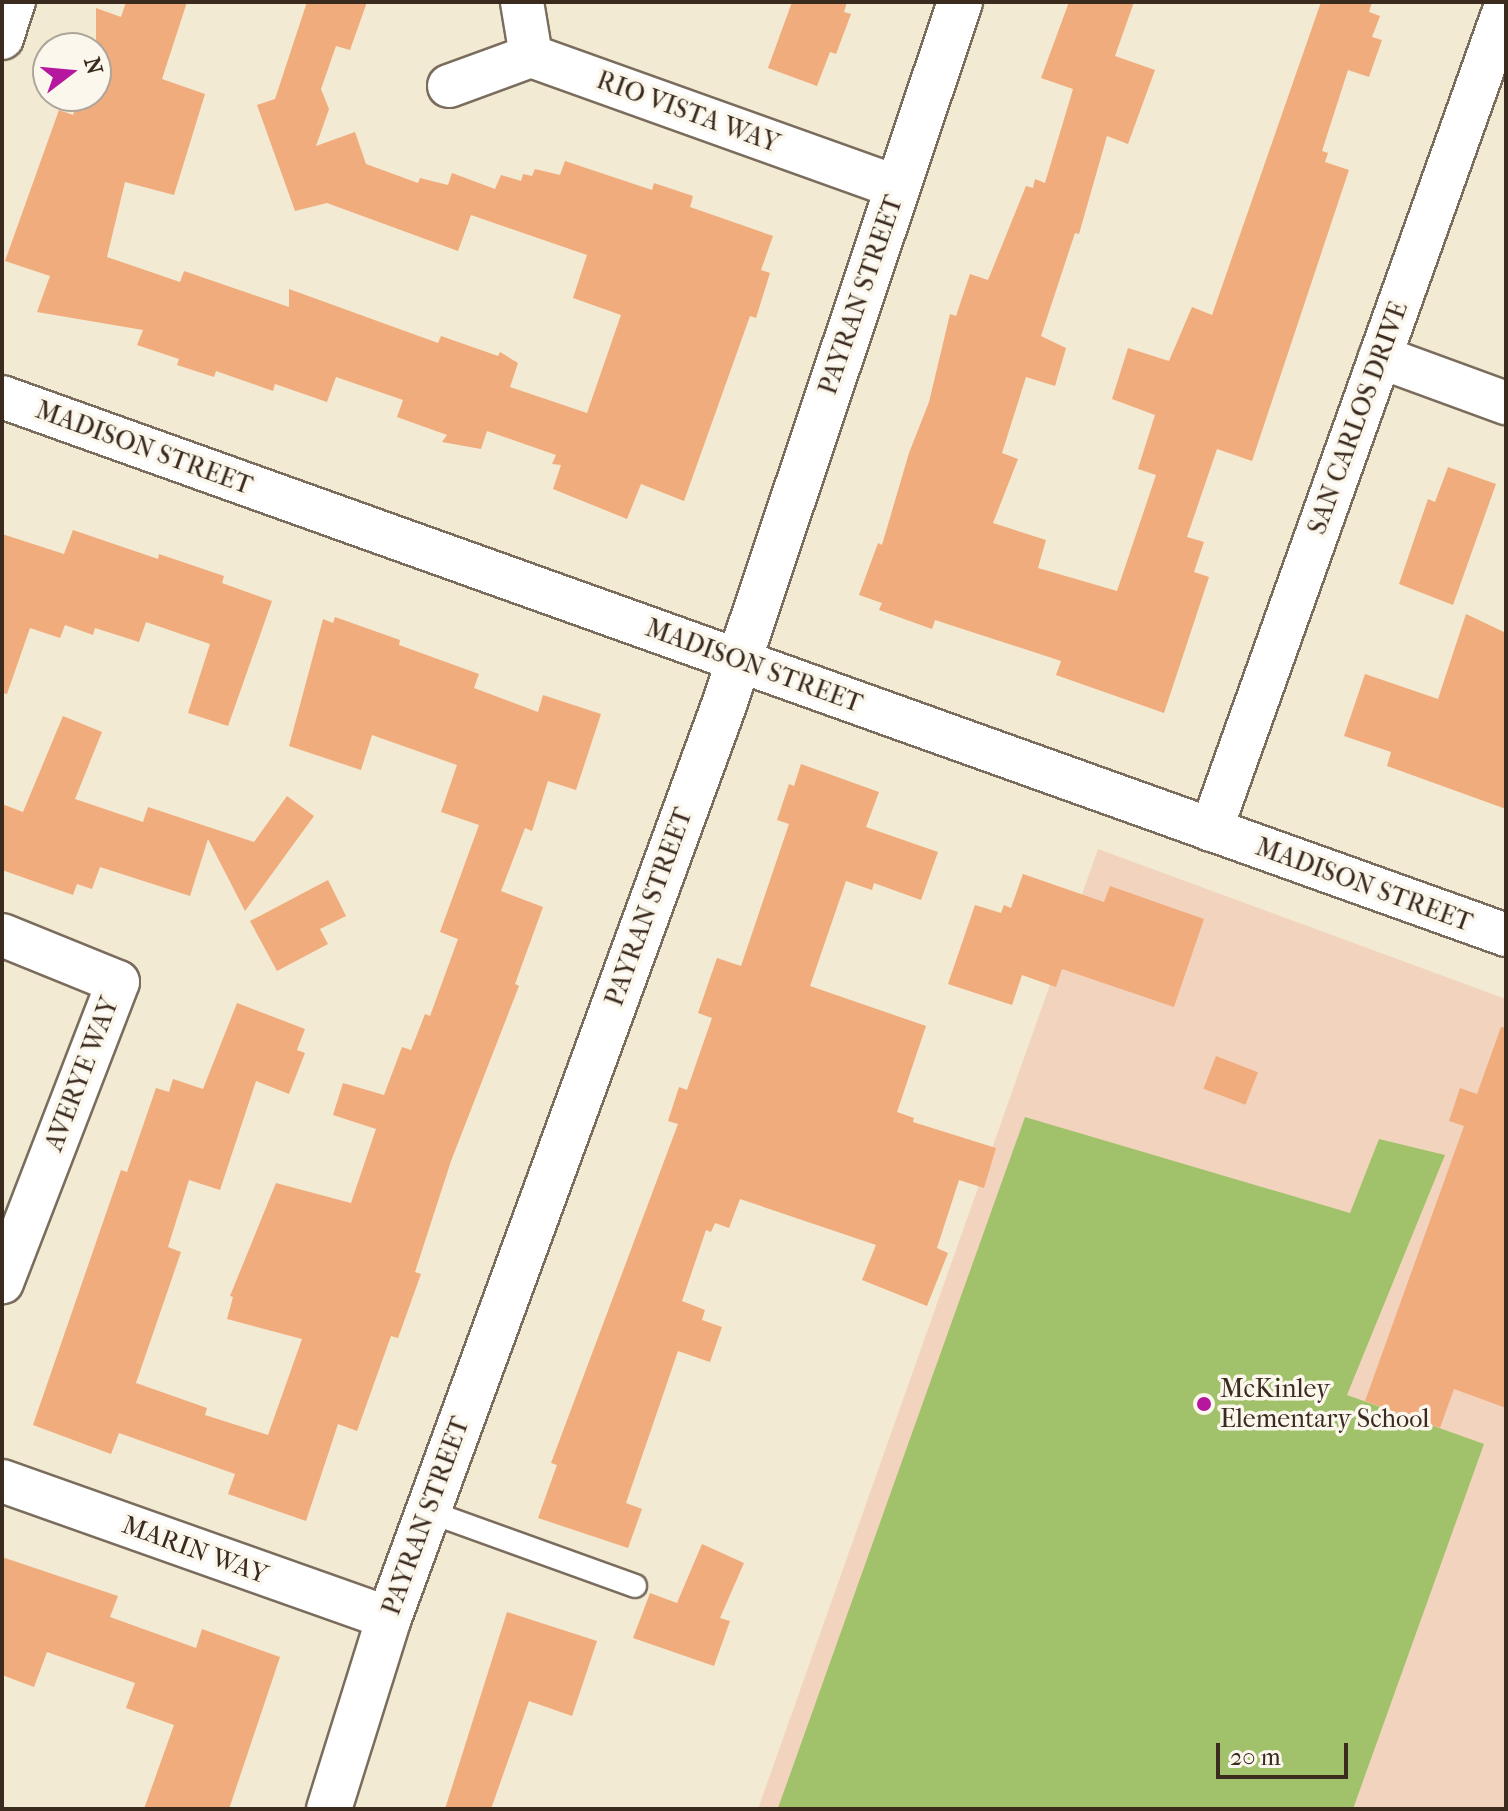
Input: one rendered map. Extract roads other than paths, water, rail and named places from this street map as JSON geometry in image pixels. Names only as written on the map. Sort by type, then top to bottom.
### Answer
[{"type":"main road","name":"PAYRAN STREET","points":[[329,1809],[389,1618],[427,1511],[738,661],[960,2]]},
{"type":"street","points":[[2,38],[14,2]]},
{"type":"street","points":[[449,86],[531,56],[522,2]]},
{"type":"street","name":"SAN CARLOS DRIVE","points":[[1211,830],[1506,5]]},
{"type":"street","name":"RIO VISTA WAY","points":[[531,56],[897,187]]},
{"type":"street","points":[[1380,357],[1506,403]]},
{"type":"street","name":"MADISON STREET","points":[[2,397],[1506,935]]},
{"type":"street","name":"AVERYE WAY","points":[[2,935],[118,982],[2,1282]]},
{"type":"street","name":"MARIN WAY","points":[[2,1481],[389,1618]]},
{"type":"lane","points":[[427,1511],[635,1586]]},
{"type":"place","name":"McKinley Elementary School","points":[[1204,1404]]}]
